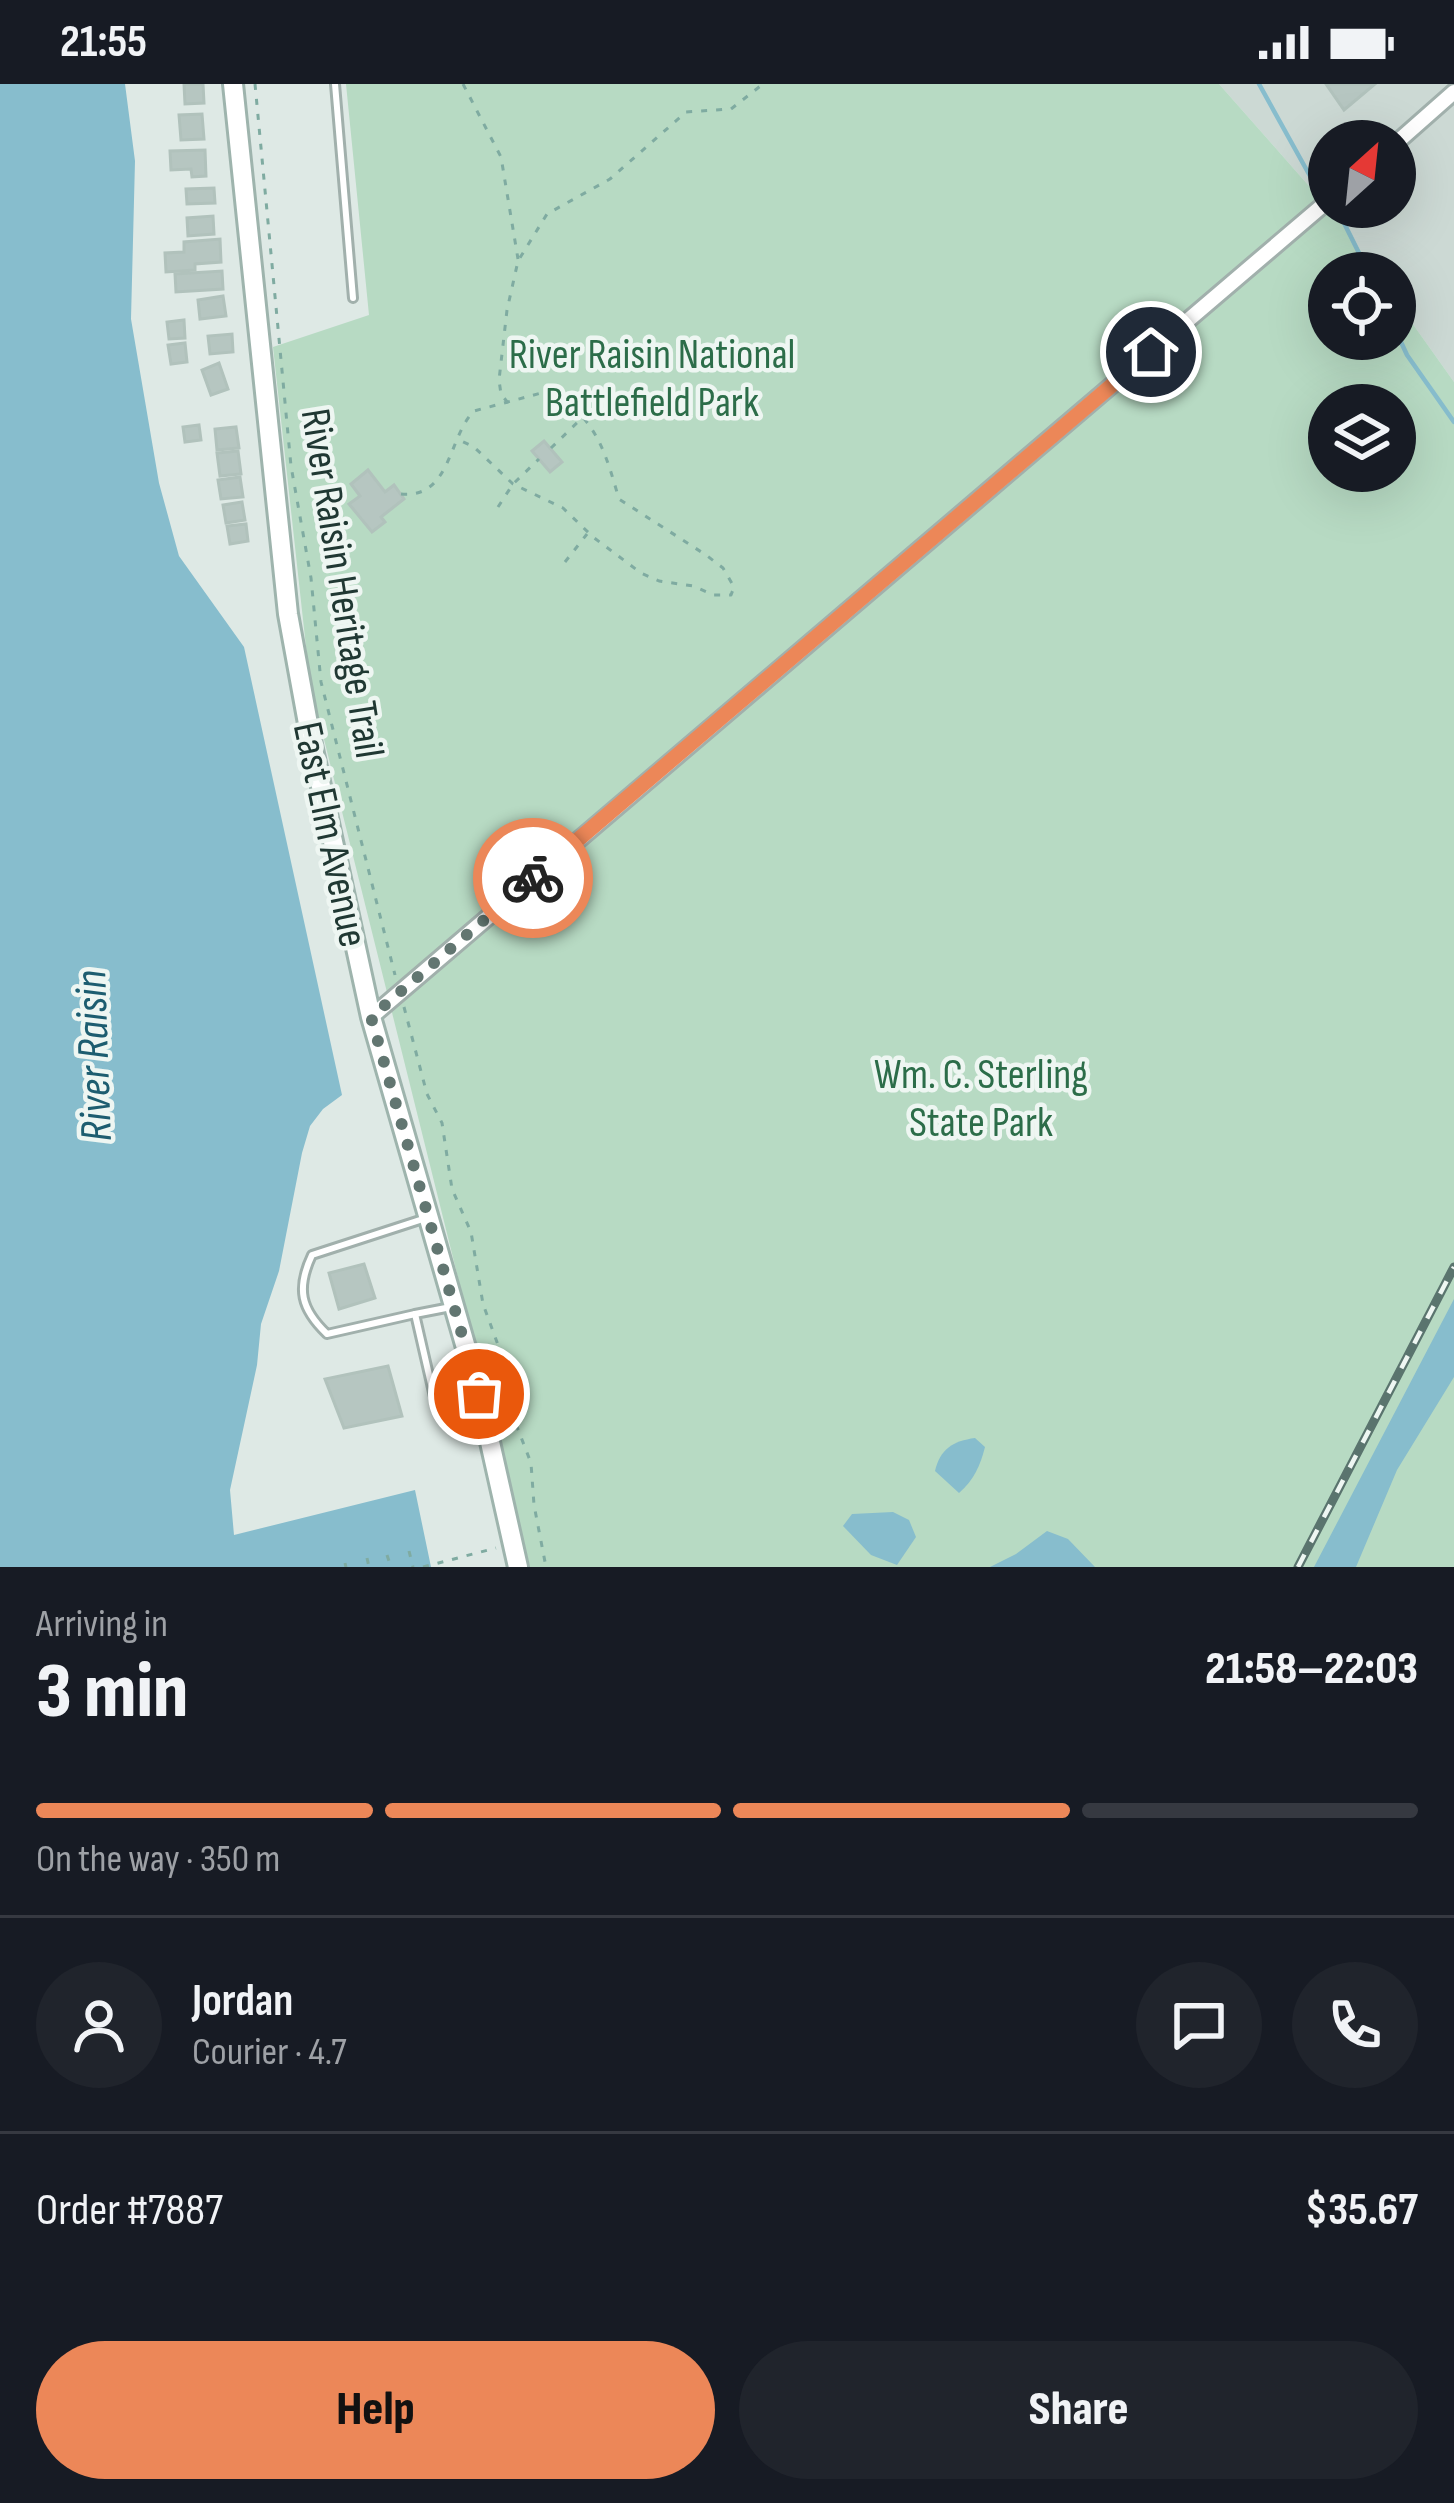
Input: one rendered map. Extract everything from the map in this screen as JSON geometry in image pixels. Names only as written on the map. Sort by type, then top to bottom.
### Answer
[{"type":"main road","name":"East Elm Avenue","points":[[233,84],[288,614],[371,1017],[454,1306],[518,1567]]},
{"type":"street","points":[[1416,125],[1454,92]]},
{"type":"street","points":[[371,1017],[1308,218]]},
{"type":"lane","points":[[335,84],[353,298]]},
{"type":"lane","points":[[428,1217],[312,1255],[301,1299],[309,1316],[327,1334],[454,1306]]},
{"type":"lane","points":[[415,1314],[437,1410]]},
{"type":"path","name":"River Raisin Heritage Trail","points":[[255,84],[291,466],[308,556],[321,682],[428,1094],[442,1123],[452,1189],[471,1232],[483,1304],[505,1364],[514,1419],[531,1462],[546,1567]]},
{"type":"path","points":[[463,84],[501,157],[518,261]]},
{"type":"path","points":[[509,404],[501,394],[500,380],[507,310],[518,261],[547,214],[610,179],[686,112],[731,109],[763,84]]},
{"type":"path","points":[[400,494],[420,494],[432,485],[474,411],[545,392],[561,398],[593,428],[610,460],[619,499],[723,568],[734,587],[731,595],[713,596],[641,573],[553,501],[513,484],[475,447],[458,440]]},
{"type":"path","points":[[550,448],[584,417]]},
{"type":"path","points":[[498,507],[539,459]]},
{"type":"path","points":[[565,562],[588,532]]},
{"type":"path","points":[[423,1567],[514,1544]]},
{"type":"path","points":[[409,1551],[413,1567]]},
{"type":"path","points":[[387,1555],[391,1567]]},
{"type":"path","points":[[367,1558],[369,1567]]},
{"type":"shaded area","points":[[1219,84],[1454,84],[1454,382],[1416,329],[1416,252],[1361,252],[1345,228],[1416,228],[1416,120],[1308,120],[1308,185]]},
{"type":"green space","name":"Wm. C. Sterling State Park","points":[[346,84],[1219,84],[1308,185],[1308,228],[1345,228],[1361,252],[1308,252],[1308,360],[1416,360],[1416,329],[1454,382],[1454,1567],[530,1567],[310,683],[273,347],[369,315]]},
{"type":"water","name":"River Raisin","points":[[0,84],[125,84],[135,161],[131,319],[159,483],[179,556],[244,647],[342,1095],[310,1126],[302,1153],[279,1271],[261,1324],[230,1490],[234,1535],[415,1490],[431,1567],[0,1567]]},
{"type":"water","points":[[1454,1299],[1454,1377],[1397,1470],[1356,1567],[1314,1567]]},
{"type":"water","points":[[975,1438],[985,1447],[983,1454],[959,1493],[935,1471],[949,1447]]},
{"type":"water","points":[[893,1512],[909,1520],[916,1537],[897,1565],[871,1555],[843,1526],[852,1514]]},
{"type":"water","points":[[1047,1531],[1068,1539],[1095,1567],[990,1567],[1016,1554]]},
{"type":"building","points":[[184,84],[203,84],[204,103],[185,104]]},
{"type":"building","points":[[1326,84],[1375,84],[1344,110]]},
{"type":"building","points":[[202,114],[204,139],[181,140],[179,115]]},
{"type":"building","points":[[205,150],[206,176],[192,177],[191,169],[171,170],[170,151]]},
{"type":"building","points":[[214,188],[215,203],[187,204],[186,189]]},
{"type":"building","points":[[213,216],[214,234],[188,236],[187,218]]},
{"type":"building","points":[[220,239],[221,262],[166,272],[165,253],[184,252],[184,242]]},
{"type":"building","points":[[222,271],[223,289],[176,292],[175,274]]},
{"type":"building","points":[[223,296],[226,316],[200,319],[198,300]]},
{"type":"building","points":[[184,320],[185,338],[169,339],[167,322]]},
{"type":"building","points":[[232,334],[233,352],[210,354],[208,336]]},
{"type":"building","points":[[185,343],[187,362],[171,364],[168,345]]},
{"type":"building","points":[[219,363],[228,389],[211,395],[202,370]]},
{"type":"building","points":[[199,425],[201,440],[185,442],[183,427]]},
{"type":"building","points":[[236,427],[239,448],[217,450],[215,429]]},
{"type":"building","points":[[544,441],[562,462],[550,472],[532,451]]},
{"type":"building","points":[[238,451],[241,474],[220,476],[217,453]]},
{"type":"building","points":[[368,470],[385,492],[394,485],[404,499],[381,517],[385,522],[372,532],[349,504],[360,496],[351,484]]},
{"type":"building","points":[[240,477],[243,497],[221,499],[218,480]]},
{"type":"building","points":[[242,502],[245,520],[226,523],[223,505]]},
{"type":"building","points":[[246,524],[248,541],[230,544],[227,526]]},
{"type":"building","points":[[364,1264],[375,1298],[339,1309],[329,1273]]},
{"type":"building","points":[[388,1366],[402,1416],[344,1428],[325,1379]]},
{"type":"waterway","points":[[1259,84],[1308,172]]},
{"type":"waterway","points":[[1346,228],[1358,252]]},
{"type":"waterway","points":[[1411,360],[1454,422]]},
{"type":"railway","points":[[1298,1567],[1454,1267]]},
{"type":"way so far","points":[[479,1394],[371,1017],[533,878]]},
{"type":"route","points":[[533,878],[1151,352]]},
{"type":"park label","name":"River Raisin National Battlefield Park","points":[[652,377]]}]
